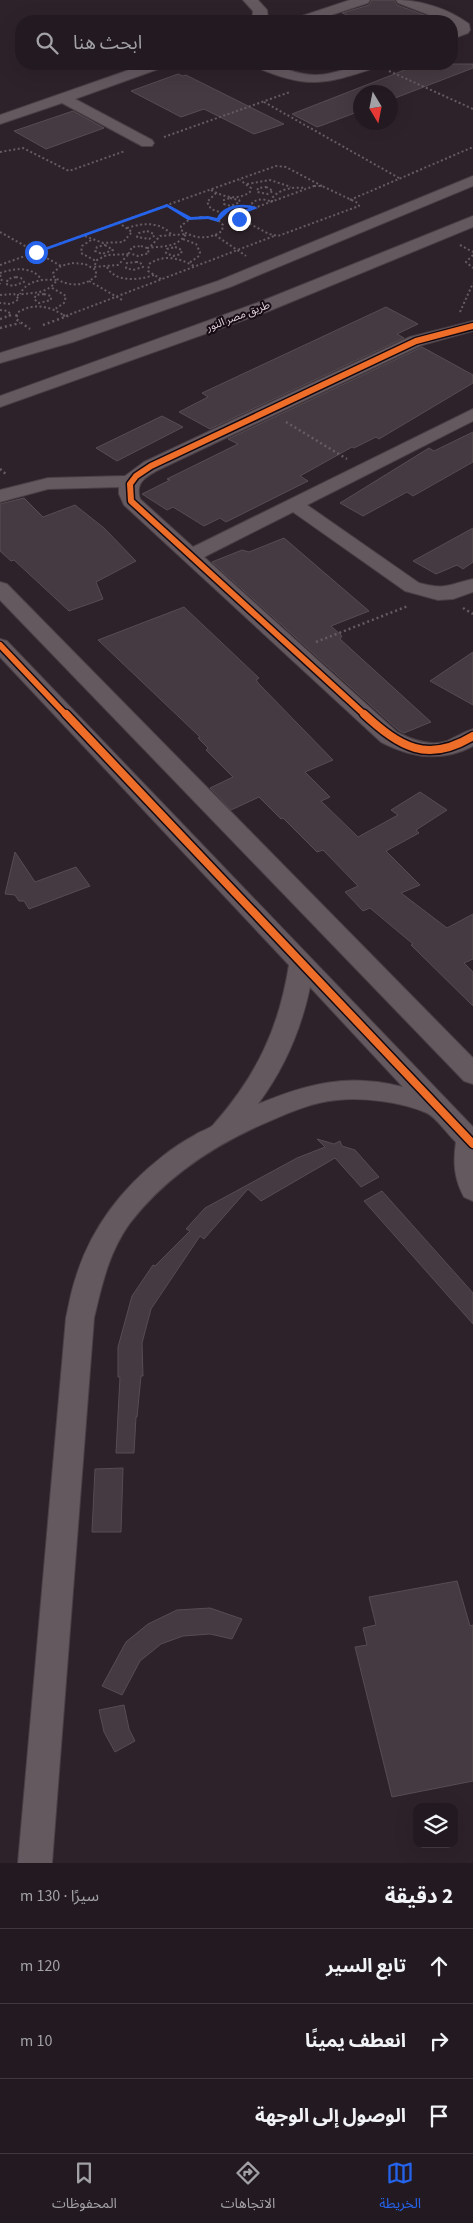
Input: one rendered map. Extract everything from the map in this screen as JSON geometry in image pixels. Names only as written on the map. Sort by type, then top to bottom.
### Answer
[{"type":"street","points":[[250,0],[260,10],[261,15]]},
{"type":"street","points":[[319,15],[363,0]]},
{"type":"street","points":[[403,0],[441,15]]},
{"type":"street","points":[[458,22],[464,27],[463,30],[458,32]]},
{"type":"street","points":[[0,120],[143,70]]},
{"type":"street","points":[[275,70],[296,79],[318,80],[354,70]]},
{"type":"street","points":[[63,98],[147,143]]},
{"type":"street","points":[[0,358],[67,338],[224,284],[473,181]]},
{"type":"street","name":"طريق مصر النور","points":[[0,402],[263,307],[473,221]]},
{"type":"street","points":[[473,326],[451,330],[416,341],[151,466],[130,482],[127,491],[130,501],[389,737],[404,746],[423,751],[444,750],[461,744],[473,736]]},
{"type":"street","points":[[191,556],[473,414]]},
{"type":"street","points":[[0,496],[28,485],[49,482],[130,482]]},
{"type":"street","points":[[295,504],[412,587],[438,594],[453,593],[473,585]]},
{"type":"street","points":[[0,588],[473,1074]]},
{"type":"street","points":[[0,645],[471,1142],[466,1163],[473,1190]]},
{"type":"street","points":[[223,1129],[251,1098],[280,1047],[297,996],[301,963]]},
{"type":"street","points":[[36,1863],[80,1318],[91,1271],[112,1227],[142,1188],[180,1155],[223,1129],[305,1097],[348,1089],[393,1093],[437,1106]]},
{"type":"path","points":[[385,70],[473,109]]},
{"type":"path","points":[[0,152],[23,148],[69,171],[330,78]]},
{"type":"path","points":[[263,102],[399,178]]},
{"type":"path","points":[[350,200],[473,147]]},
{"type":"path","points":[[0,265],[280,166],[286,167],[358,203],[359,206],[283,235],[274,236],[23,332]]},
{"type":"path","points":[[239,180],[247,184],[252,190]]},
{"type":"path","points":[[247,184],[270,180],[283,182],[291,188]]},
{"type":"path","points":[[256,190],[260,194],[273,194],[291,188],[322,186]]},
{"type":"path","points":[[254,207],[231,206],[224,204],[224,200],[246,195],[252,190],[266,187],[273,189],[272,202]]},
{"type":"path","points":[[274,236],[236,217],[238,214],[254,207],[307,188]]},
{"type":"path","points":[[211,190],[239,200],[238,206]]},
{"type":"path","points":[[217,193],[207,202],[211,209],[222,213]]},
{"type":"path","points":[[246,195],[255,200],[262,199],[272,202]]},
{"type":"path","points":[[254,207],[252,203],[255,200]]},
{"type":"path","points":[[167,205],[190,219]]},
{"type":"path","points":[[218,220],[222,213],[238,206]]},
{"type":"path","points":[[137,235],[140,239],[153,239],[171,234],[186,234],[200,237],[215,235],[224,228],[218,220],[208,217],[190,219],[181,226],[186,234]]},
{"type":"path","points":[[118,223],[131,230],[132,235]]},
{"type":"path","points":[[127,228],[141,224],[157,225],[168,230],[171,234]]},
{"type":"path","points":[[0,232],[61,266]]},
{"type":"path","points":[[114,254],[111,252],[102,254],[95,251],[97,247],[123,242],[132,235],[151,232],[154,234],[153,239],[149,247],[150,251],[146,255]]},
{"type":"path","points":[[186,234],[183,239],[165,251],[194,266]]},
{"type":"path","points":[[84,235],[112,248],[111,252]]},
{"type":"path","points":[[215,235],[253,260]]},
{"type":"path","points":[[91,239],[82,246],[81,253],[89,259],[96,261]]},
{"type":"path","points":[[183,239],[196,244],[200,252],[195,260],[188,263]]},
{"type":"path","points":[[123,242],[132,247],[170,247],[179,248],[183,252],[156,260],[148,268]]},
{"type":"path","points":[[57,280],[53,273],[61,266],[78,263],[94,267],[107,267],[123,261],[129,255],[128,251],[132,247]]},
{"type":"path","points":[[6,281],[9,286],[23,286],[42,280],[57,280],[76,284],[90,281],[97,273],[94,267],[96,261],[101,257],[114,254],[146,255],[156,260]]},
{"type":"path","points":[[473,255],[466,262],[473,268]]},
{"type":"path","points":[[123,261],[127,263],[140,262],[148,268],[148,271],[162,279]]},
{"type":"path","points":[[127,263],[126,268],[133,270],[143,266]]},
{"type":"path","points":[[107,267],[114,275],[129,279],[154,274]]},
{"type":"path","points":[[15,302],[19,299],[18,295],[24,280],[16,278],[1,282],[0,274],[13,269],[29,270],[40,276],[42,280]]},
{"type":"path","points":[[57,280],[52,288],[34,299],[65,316]]},
{"type":"path","points":[[90,281],[123,301]]},
{"type":"path","points":[[451,330],[473,283]]},
{"type":"path","points":[[52,288],[66,296],[64,303],[54,309]]},
{"type":"path","points":[[0,294],[40,294],[51,296],[51,300],[43,304],[24,308],[15,316]]},
{"type":"path","points":[[0,302],[15,302],[24,308]]},
{"type":"path","points":[[0,310],[8,311],[30,329]]},
{"type":"path","points":[[0,319],[11,315]]},
{"type":"path","points":[[0,328],[21,323]]},
{"type":"path","points":[[268,412],[364,469]]},
{"type":"path","points":[[294,650],[438,594]]},
{"type":"building","points":[[372,0],[394,0],[397,5],[424,15],[347,15],[342,13],[369,5]]},
{"type":"building","points":[[458,64],[473,64],[473,68],[398,97],[398,85],[366,85],[405,70],[458,70]]},
{"type":"building","points":[[178,74],[186,75],[284,124],[254,134],[204,109],[181,117],[131,91]]},
{"type":"building","points":[[353,90],[353,114],[317,127],[292,114]]},
{"type":"building","points":[[73,111],[104,128],[46,149],[14,131]]},
{"type":"building","points":[[386,307],[418,324],[397,334],[404,338],[210,429],[179,412],[208,397],[202,393]]},
{"type":"building","points":[[422,347],[473,375],[473,383],[379,439],[376,437],[354,448],[352,447],[300,476],[308,481],[226,522],[220,518],[204,526],[173,507],[167,510],[142,494],[170,480],[167,479],[238,444],[228,439]]},
{"type":"building","points":[[162,416],[183,427],[117,461],[96,448]]},
{"type":"building","points":[[473,432],[473,462],[413,496],[407,492],[363,516],[340,503],[429,448],[434,451]]},
{"type":"building","points":[[24,498],[43,517],[75,505],[104,528],[136,561],[96,582],[103,599],[69,611],[14,560],[11,561],[0,551],[0,504]]},
{"type":"building","points":[[473,528],[473,562],[463,569],[457,565],[436,574],[413,561]]},
{"type":"building","points":[[284,538],[369,611],[331,626],[342,636],[340,639],[431,722],[404,733],[398,730],[212,562],[242,550],[249,552]]},
{"type":"building","points":[[184,607],[259,678],[256,680],[259,684],[333,760],[305,772],[330,797],[321,801],[358,837],[398,815],[391,810],[420,792],[447,810],[416,830],[419,833],[386,851],[420,885],[401,893],[447,928],[473,914],[473,959],[464,963],[473,972],[473,1006],[411,945],[413,944],[370,908],[363,911],[345,892],[358,886],[323,850],[317,852],[259,797],[231,810],[210,788],[233,777],[206,750],[208,748],[198,738],[200,737],[98,640]]},
{"type":"building","points":[[473,652],[473,705],[430,681]]},
{"type":"building","points":[[15,852],[35,882],[76,867],[90,886],[29,909],[24,901],[19,901],[15,895],[5,894]]},
{"type":"building","points":[[317,1139],[334,1144],[340,1141],[342,1146],[355,1150],[379,1177],[361,1187],[335,1158],[261,1201],[248,1189],[204,1239],[200,1236],[151,1309],[142,1343],[143,1376],[141,1376],[136,1417],[134,1453],[116,1453],[120,1377],[118,1377],[118,1347],[132,1296],[153,1265],[155,1266],[190,1231],[186,1229],[205,1208],[297,1158],[325,1147]]},
{"type":"building","points":[[382,1191],[473,1293],[473,1324],[364,1201]]},
{"type":"building","points":[[123,1468],[121,1532],[92,1532],[95,1469]]},
{"type":"building","points":[[457,1581],[470,1626],[473,1625],[473,1781],[392,1797],[355,1647],[367,1645],[363,1628],[376,1625],[369,1597]]},
{"type":"building","points":[[210,1608],[242,1619],[232,1639],[210,1634],[183,1636],[161,1644],[140,1661],[122,1695],[102,1686],[126,1642],[148,1624],[177,1610]]},
{"type":"building","points":[[124,1705],[129,1729],[135,1741],[115,1752],[104,1732],[99,1710]]},
{"type":"cycle path","points":[[473,326],[416,341],[151,466],[132,479],[128,488],[131,501],[389,737],[410,747],[431,750],[452,747],[473,736]]},
{"type":"cycle path","points":[[0,645],[473,1144]]},
{"type":"route","points":[[36,252],[167,205],[190,219],[208,217],[218,220],[222,213],[231,208],[245,206],[255,208],[238,214],[236,217],[239,219]]}]
